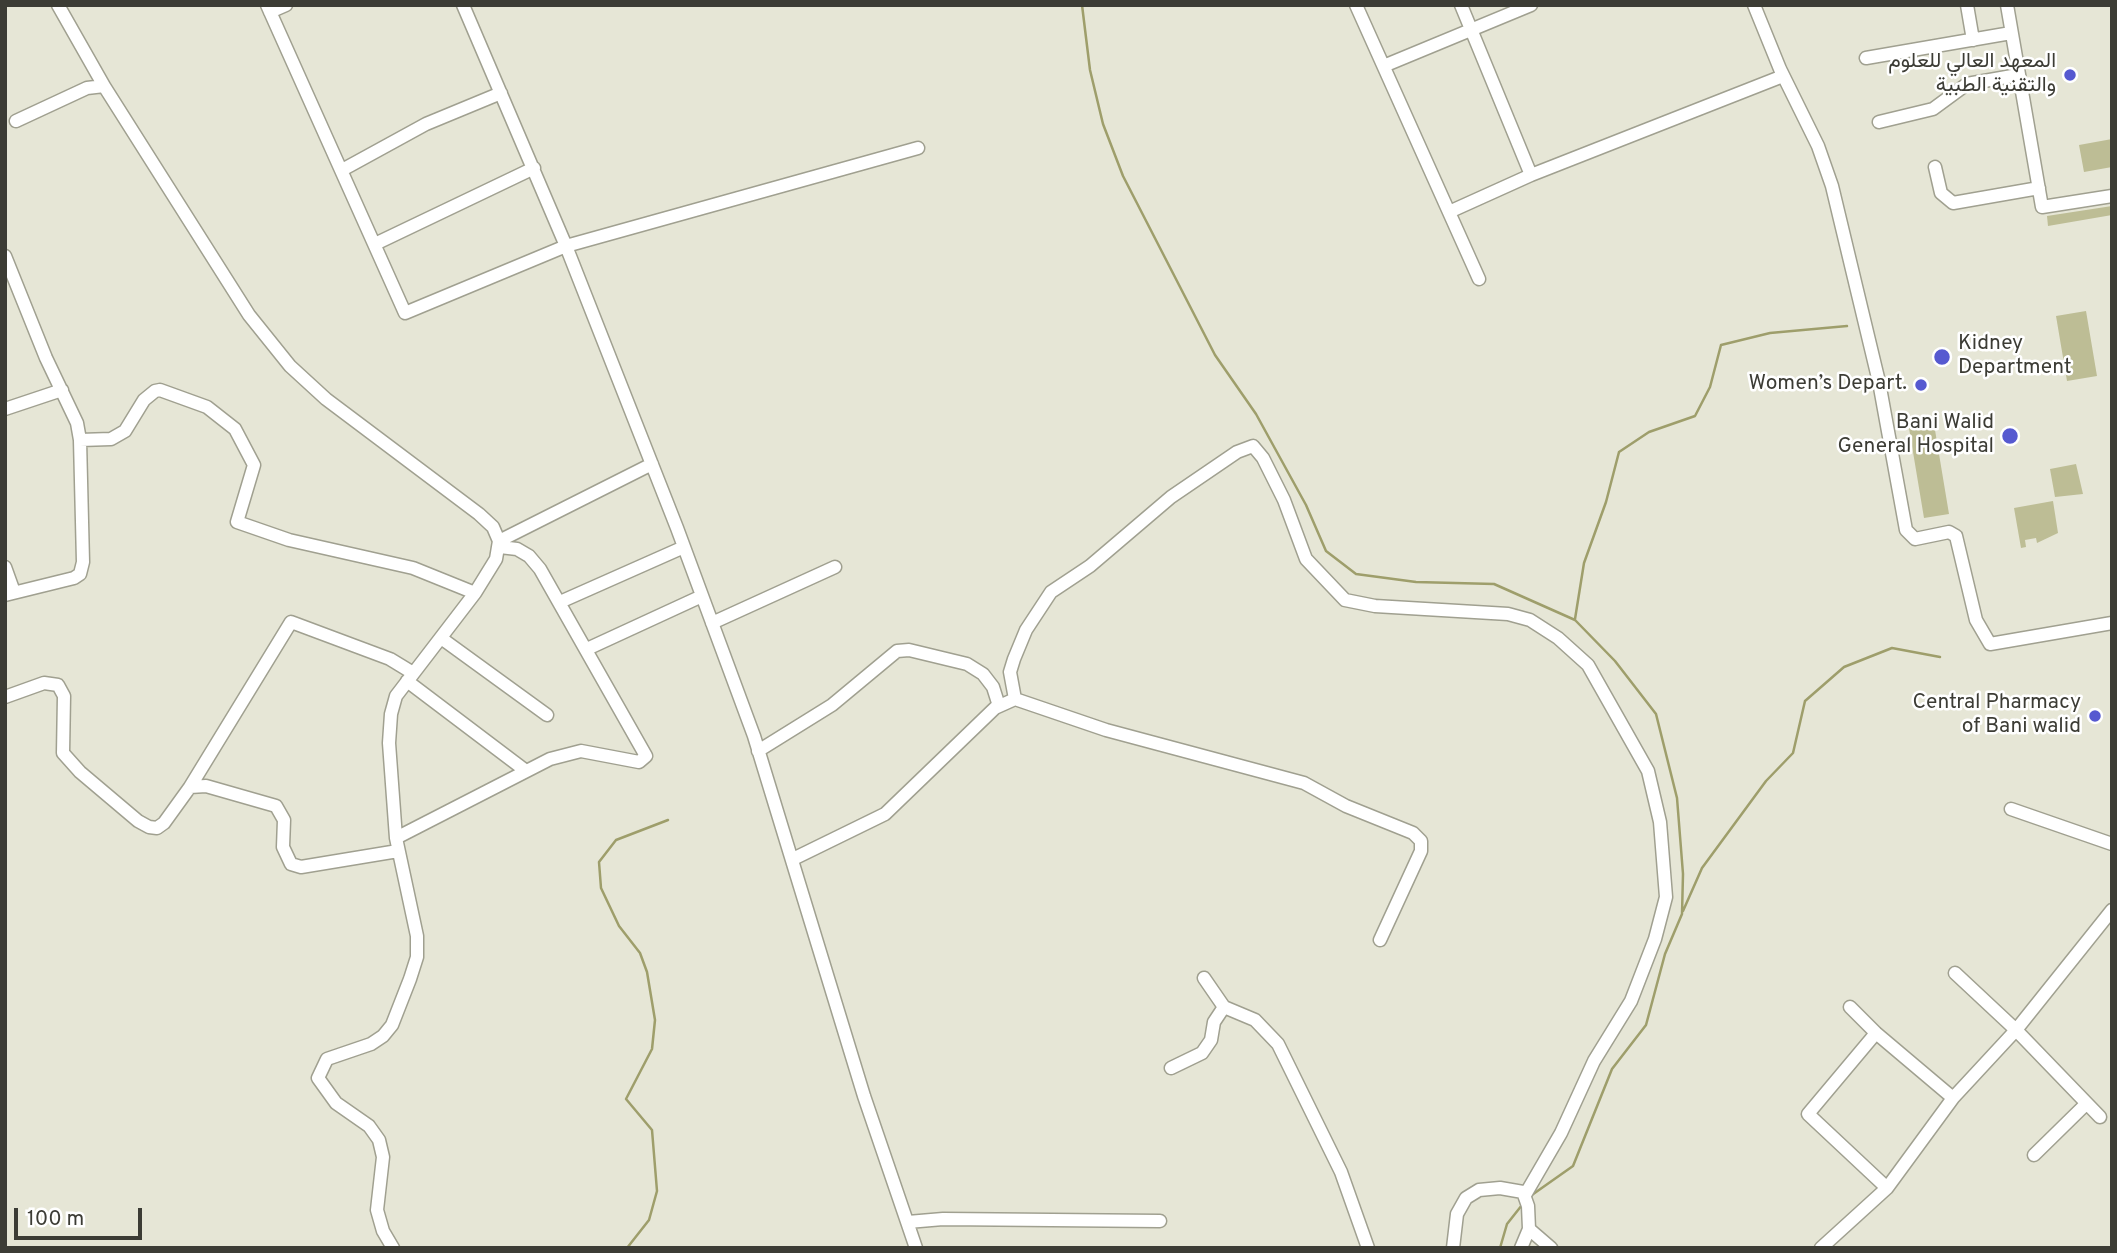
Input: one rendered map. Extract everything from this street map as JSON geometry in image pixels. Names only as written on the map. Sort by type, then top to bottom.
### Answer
[{"type":"street","points":[[58,5],[104,86],[114,97],[249,314],[290,366],[326,399],[479,514],[493,527],[499,544]]},
{"type":"street","points":[[286,5],[268,8],[405,313],[566,246],[918,148]]},
{"type":"street","points":[[463,5],[566,246],[712,623],[758,751],[864,1096],[916,1248]]},
{"type":"street","points":[[1356,5],[1479,279]]},
{"type":"street","points":[[1461,5],[1531,175]]},
{"type":"street","points":[[1385,65],[1531,5]]},
{"type":"street","points":[[1754,5],[1783,76],[1818,146],[1832,186],[1866,323],[1903,516],[1910,536],[1915,539],[1949,532],[1956,536],[1976,620],[1990,644],[2112,623]]},
{"type":"street","points":[[1967,5],[1973,40]]},
{"type":"street","points":[[2007,5],[2042,208],[2112,196]]},
{"type":"street","points":[[1866,58],[2011,33]]},
{"type":"street","points":[[1879,122],[1933,109],[1963,85],[2018,75]]},
{"type":"street","points":[[1449,212],[1531,175],[1783,76]]},
{"type":"street","points":[[16,121],[87,88],[104,86]]},
{"type":"street","points":[[342,170],[426,124],[502,93]]},
{"type":"street","points":[[1935,167],[1941,193],[1952,203],[2039,188]]},
{"type":"street","points":[[375,244],[534,168]]},
{"type":"street","points":[[5,256],[77,423],[80,440],[82,569],[74,578],[10,594],[5,566]]},
{"type":"street","points":[[5,409],[62,390]]},
{"type":"street","points":[[80,440],[111,439],[125,431],[144,400],[155,391],[160,390],[207,407],[235,429],[254,465],[237,522],[289,540],[413,568],[475,593]]},
{"type":"street","points":[[1015,699],[1010,672],[1026,630],[1051,592],[1090,566],[1171,498],[1237,452],[1253,446],[1263,458],[1284,500],[1306,559],[1345,600],[1375,606],[1508,614],[1530,620],[1558,638],[1588,665],[1629,732],[1648,771],[1660,822],[1666,897],[1655,939],[1631,1001],[1594,1060],[1561,1133],[1524,1194],[1529,1229],[1521,1248]]},
{"type":"street","points":[[393,1248],[383,1231],[377,1210],[383,1157],[379,1140],[369,1126],[336,1103],[318,1078],[327,1059],[371,1044],[383,1036],[402,1002],[417,957],[416,936],[397,845],[389,743],[396,696],[475,593],[499,544],[652,464]]},
{"type":"street","points":[[190,787],[206,786],[276,806],[284,820],[284,847],[291,864],[301,867],[397,845],[550,759],[581,751],[639,762],[646,756],[560,602],[529,556],[499,544]]},
{"type":"street","points":[[560,602],[684,547]]},
{"type":"street","points":[[712,623],[835,567]]},
{"type":"street","points":[[587,649],[702,596]]},
{"type":"street","points":[[5,697],[44,684],[58,685],[64,696],[63,753],[80,772],[138,821],[157,828],[164,823],[190,787],[292,622],[390,659],[526,771]]},
{"type":"street","points":[[442,638],[547,715]]},
{"type":"street","points":[[758,751],[832,705],[897,651],[909,650],[967,664],[984,674],[993,687],[999,706]]},
{"type":"street","points":[[793,859],[885,814],[999,706],[1015,699],[1106,730],[1182,747],[1304,783],[1346,806],[1413,833],[1421,841],[1421,851],[1380,940]]},
{"type":"street","points":[[2011,809],[2112,844]]},
{"type":"street","points":[[1821,1248],[1887,1188],[1953,1098],[2016,1030],[2112,910]]},
{"type":"street","points":[[1955,973],[2016,1030],[2085,1105],[2100,1117]]},
{"type":"street","points":[[1204,978],[1224,1007],[1255,1020],[1278,1044],[1341,1172],[1356,1222],[1368,1248]]},
{"type":"street","points":[[1171,1068],[1202,1054],[1211,1040],[1214,1022],[1224,1007]]},
{"type":"street","points":[[1850,1007],[1876,1033],[1953,1098]]},
{"type":"street","points":[[1876,1033],[1808,1114],[1887,1188]]},
{"type":"street","points":[[2034,1155],[2085,1105]]},
{"type":"street","points":[[1453,1248],[1457,1214],[1466,1198],[1479,1190],[1500,1188],[1524,1194]]},
{"type":"street","points":[[908,1222],[943,1219],[1160,1221]]},
{"type":"street","points":[[1529,1229],[1551,1248]]},
{"type":"green space","points":[[2112,139],[2112,167],[2084,172],[2079,145]]},
{"type":"green space","points":[[2112,206],[2112,215],[2048,226],[2047,216]]},
{"type":"green space","points":[[2086,311],[2097,376],[2067,381],[2056,316]]},
{"type":"green space","points":[[1933,418],[1949,514],[1924,518],[1908,422]]},
{"type":"green space","points":[[2076,464],[2083,494],[2055,497],[2050,469]]},
{"type":"green space","points":[[2053,501],[2058,533],[2037,543],[2036,538],[2025,540],[2026,547],[2021,548],[2014,508]]},
{"type":"waterway","points":[[1082,5],[1090,70],[1103,124],[1123,176],[1215,355],[1256,414],[1306,505],[1326,551],[1356,574],[1416,582],[1494,584],[1575,620],[1615,661],[1656,714],[1677,798],[1683,874],[1682,914],[1665,954],[1646,1025],[1612,1069],[1573,1166],[1529,1197]]},
{"type":"waterway","points":[[1575,619],[1584,563],[1606,502],[1619,452],[1649,432],[1695,416],[1710,387],[1721,345],[1770,333],[1847,326]]},
{"type":"waterway","points":[[1683,911],[1702,868],[1766,781],[1793,753],[1805,701],[1844,667],[1892,648],[1940,657]]},
{"type":"waterway","points":[[627,1248],[649,1220],[657,1191],[652,1130],[626,1099],[652,1049],[655,1020],[647,972],[640,953],[619,926],[601,888],[599,862],[616,840],[668,820]]},
{"type":"waterway","points":[[1500,1248],[1507,1224],[1522,1205]]},
{"type":"place","name":"المعهد العالي للعلوم والتقنية الطبية","points":[[2070,75]]},
{"type":"place","name":"Kidney Department","points":[[1942,357]]},
{"type":"place","name":"Women’s Depart.","points":[[1921,385]]},
{"type":"place","name":"Bani Walid General Hospital","points":[[2010,436]]},
{"type":"place","name":"Central Pharmacy of Bani walid","points":[[2095,716]]}]
